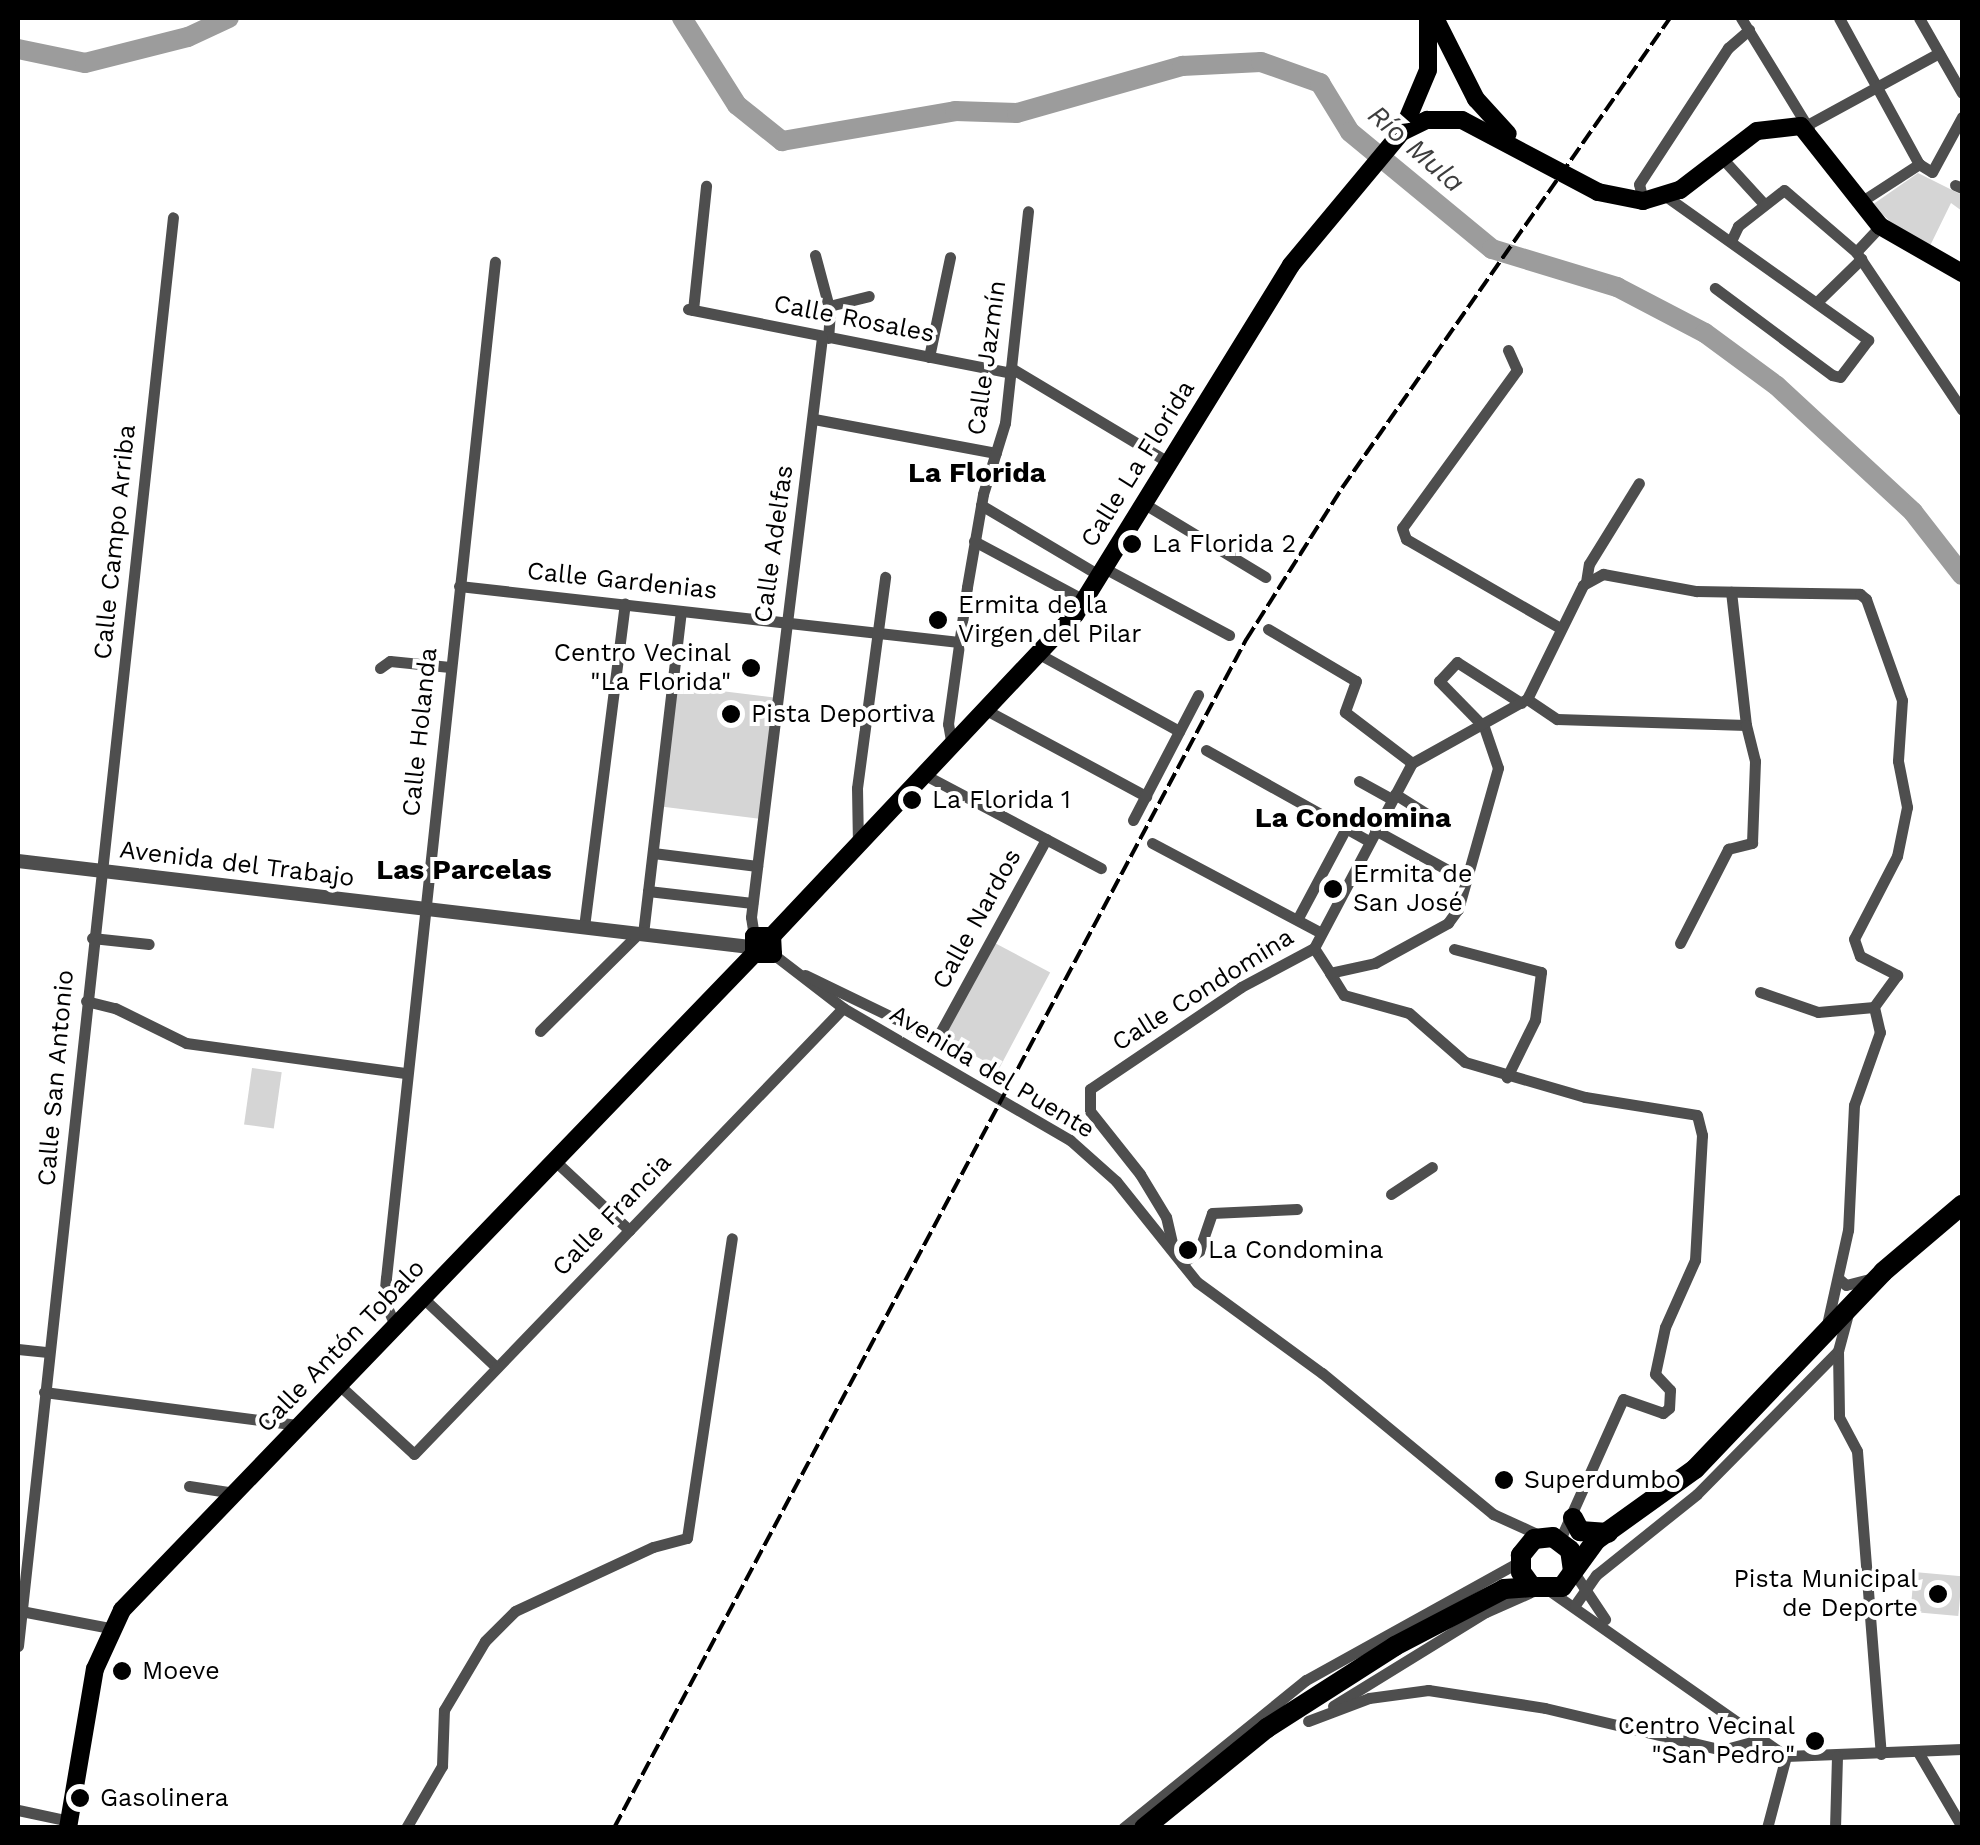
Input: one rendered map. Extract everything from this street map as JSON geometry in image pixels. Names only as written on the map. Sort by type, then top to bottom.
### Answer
[{"type":"highway","points":[[1480,1600],[1542,1590],[1573,1571],[1603,1537],[1694,1469],[1850,1304],[1962,1205]]},
{"type":"highway","points":[[1573,1518],[1580,1532],[1603,1537]]},
{"type":"highway","points":[[1144,1828],[1308,1700],[1480,1600],[1520,1560],[1528,1544],[1554,1538],[1603,1537]]},
{"type":"highway","points":[[1554,1538],[1570,1550],[1573,1571]]},
{"type":"highway","points":[[1520,1560],[1542,1590]]},
{"type":"main road","points":[[1432,18],[1466,82],[1490,117],[1538,160]]},
{"type":"main road","points":[[1432,18],[1423,108],[1446,120],[1538,160],[1598,192],[1643,201],[1667,197],[1768,127],[1809,128],[1859,203],[1880,226],[1962,273]]},
{"type":"main road","points":[[1422,88],[1446,70],[1466,82]]},
{"type":"main road","points":[[1402,132],[1446,120],[1468,106],[1466,82]]},
{"type":"main road","name":"Calle La Florida","points":[[761,945],[1040,654],[1084,600],[1291,264],[1402,132],[1422,88]]},
{"type":"main road","name":"Calle Antón Tobalo","points":[[69,1824],[95,1669],[110,1628],[234,1493],[761,945]]},
{"type":"street","points":[[1742,18],[1809,128],[1939,53]]},
{"type":"street","points":[[1839,18],[1919,164],[1932,172],[1962,116]]},
{"type":"street","points":[[1919,18],[1962,94]]},
{"type":"street","points":[[1643,201],[1639,184],[1728,48],[1749,30]]},
{"type":"street","points":[[1722,157],[1764,204]]},
{"type":"street","points":[[1859,203],[1919,164]]},
{"type":"street","name":"Calle Rosales","points":[[706,186],[691,309],[1011,370],[1168,462]]},
{"type":"street","points":[[1732,239],[1764,204],[1784,190],[1859,256],[1962,410]]},
{"type":"street","points":[[1667,197],[1732,239],[1868,340],[1840,377],[1715,288]]},
{"type":"street","name":"Calle Jazmín","points":[[952,746],[948,724],[959,642],[974,541],[1011,370],[1028,211]]},
{"type":"street","name":"Calle Campo Arriba","points":[[99,871],[173,217]]},
{"type":"street","points":[[1817,302],[1880,226]]},
{"type":"street","name":"Calle Adelfas","points":[[761,945],[752,903],[829,306],[815,255]]},
{"type":"street","points":[[929,357],[950,258]]},
{"type":"street","name":"Calle Holanda","points":[[395,1325],[384,1300],[405,1073],[495,262]]},
{"type":"street","points":[[829,306],[869,296]]},
{"type":"street","points":[[1508,350],[1517,370],[1402,528],[1406,539],[1560,628]]},
{"type":"street","points":[[814,419],[996,453]]},
{"type":"street","points":[[1268,629],[1356,681],[1343,704],[1345,712],[1412,763],[1438,744],[1484,727],[1524,701],[1586,582],[1588,564],[1640,484]]},
{"type":"street","points":[[1144,503],[1265,577]]},
{"type":"street","points":[[981,505],[1102,572],[1229,635]]},
{"type":"street","points":[[974,541],[1084,600]]},
{"type":"street","points":[[1586,582],[1603,574],[1731,592],[1860,594],[1902,700],[1898,761],[1905,828],[1854,939],[1860,956],[1897,975],[1874,1006],[1818,1012],[1760,992]]},
{"type":"street","points":[[858,845],[853,830],[885,576]]},
{"type":"street","name":"Calle Gardenias","points":[[459,586],[959,642]]},
{"type":"street","points":[[1680,943],[1728,849],[1752,843],[1756,761],[1746,724],[1731,592]]},
{"type":"street","points":[[584,928],[625,604]]},
{"type":"street","points":[[540,1032],[640,934],[681,611]]},
{"type":"street","points":[[1040,654],[1179,732]]},
{"type":"street","points":[[380,668],[390,662],[450,666]]},
{"type":"street","points":[[1330,973],[1376,963],[1448,923],[1466,880],[1498,768],[1484,727],[1439,681],[1458,662],[1557,718],[1746,724]]},
{"type":"street","points":[[1133,820],[1198,695]]},
{"type":"street","points":[[986,710],[1146,796]]},
{"type":"street","points":[[1206,750],[1346,828],[1466,880]]},
{"type":"street","name":"Calle Condomina","points":[[1174,1251],[1166,1217],[1140,1174],[1090,1111],[1090,1090],[1240,987],[1314,948],[1412,763]]},
{"type":"street","name":"Calle Nardos","points":[[925,774],[1101,868]]},
{"type":"street","points":[[1359,781],[1440,823]]},
{"type":"street","points":[[1298,918],[1346,828]]},
{"type":"street","name":"Calle Nardos","points":[[790,968],[928,1035],[940,1033],[1046,839]]},
{"type":"street","points":[[1152,843],[1298,918],[1321,934]]},
{"type":"street","points":[[653,853],[757,866]]},
{"type":"street","name":"Avenida del Trabajo","points":[[18,861],[761,945]]},
{"type":"street","name":"Calle San Antonio","points":[[18,1646],[22,1551],[44,1392],[99,871]]},
{"type":"street","points":[[648,892],[752,903]]},
{"type":"street","points":[[1312,893],[1335,906]]},
{"type":"street","points":[[92,938],[149,944]]},
{"type":"street","name":"Avenida del Puente","points":[[761,945],[844,1008],[1008,1103],[1095,1161],[1182,1262],[1225,1305],[1322,1372],[1492,1514],[1514,1539],[1520,1560]]},
{"type":"street","points":[[1314,948],[1344,996],[1409,1013],[1465,1062],[1508,1078],[1584,1097],[1697,1115],[1702,1135],[1695,1260],[1665,1327],[1654,1374],[1670,1390],[1668,1408],[1663,1413],[1623,1399],[1573,1518],[1554,1538]]},
{"type":"street","points":[[1454,949],[1541,972],[1535,1020],[1508,1078]]},
{"type":"street","points":[[86,1001],[116,1008],[186,1044],[405,1073]]},
{"type":"street","points":[[1826,1329],[1848,1230],[1854,1105],[1880,1032],[1874,1006]]},
{"type":"street","name":"Calle Francia","points":[[338,1384],[414,1454],[844,1008]]},
{"type":"street","points":[[554,1160],[628,1230]]},
{"type":"street","points":[[1390,1194],[1432,1167]]},
{"type":"street","points":[[1182,1262],[1199,1251],[1212,1212],[1297,1208]]},
{"type":"street","points":[[406,1828],[442,1766],[444,1710],[485,1641],[530,1604],[653,1547],[688,1538],[732,1238]]},
{"type":"street","points":[[1839,1278],[1863,1283],[1883,1272]]},
{"type":"street","points":[[422,1298],[496,1366]]},
{"type":"street","points":[[1850,1304],[1838,1351],[1839,1418],[1858,1450],[1881,1754]]},
{"type":"street","points":[[18,1350],[48,1352]]},
{"type":"street","points":[[1798,1362],[1838,1351]]},
{"type":"street","points":[[1575,1606],[1606,1567],[1697,1494],[1838,1351]]},
{"type":"street","points":[[44,1392],[299,1425]]},
{"type":"street","points":[[189,1486],[234,1493]]},
{"type":"street","name":"Avenida del Puente","points":[[1492,1514],[1554,1538]]},
{"type":"street","points":[[1123,1828],[1306,1680],[1520,1560]]},
{"type":"street","points":[[1573,1571],[1616,1635]]},
{"type":"street","points":[[1760,1740],[1722,1750],[1545,1708],[1428,1690],[1368,1698],[1308,1721],[1486,1612],[1542,1590],[1575,1606],[1786,1756],[1962,1749]]},
{"type":"street","points":[[21,1611],[110,1628]]},
{"type":"street","points":[[1918,1752],[1962,1827]]},
{"type":"street","points":[[1767,1828],[1786,1756]]},
{"type":"street","points":[[1835,1828],[1837,1756]]},
{"type":"street","points":[[18,1810],[69,1824]]},
{"type":"shaded area","points":[[1918,173],[1962,195],[1962,211],[1951,203],[1926,254],[1872,205]]},
{"type":"shaded area","points":[[672,685],[776,698],[761,819],[657,806]]},
{"type":"shaded area","points":[[991,941],[1050,972],[999,1069],[940,1037]]},
{"type":"shaded area","points":[[252,1068],[282,1072],[274,1129],[244,1124]]},
{"type":"shaded area","name":"Pista Municipal de Deporte","points":[[1914,1572],[1962,1576],[1958,1616],[1911,1612]]},
{"type":"waterway","name":"Río Mula","points":[[18,49],[85,63],[188,37],[229,18]]},
{"type":"waterway","name":"Río Mula","points":[[682,18],[737,105],[782,141],[955,111],[1017,113],[1182,66],[1261,62],[1320,83],[1350,132],[1492,249],[1617,287],[1705,333],[1777,386],[1913,512],[1962,575]]},
{"type":"railway","points":[[614,1828],[1246,640],[1342,488],[1670,18]]},
{"type":"place","name":"La Florida 2","points":[[1132,544]]},
{"type":"place","name":"Ermita de la Virgen del Pilar","points":[[938,620]]},
{"type":"place","name":"Centro Vecinal \"La Florida\"","points":[[751,668]]},
{"type":"place","name":"Pista Deportiva","points":[[731,714]]},
{"type":"place","name":"La Florida 1","points":[[912,800]]},
{"type":"place","name":"Ermita de San José","points":[[1333,889]]},
{"type":"place","name":"La Condomina","points":[[1188,1250]]},
{"type":"place","name":"Superdumbo","points":[[1504,1480]]},
{"type":"place","name":"Pista Municipal de Deporte","points":[[1938,1594]]},
{"type":"place","name":"Moeve","points":[[122,1671]]},
{"type":"place","name":"Centro Vecinal \"San Pedro\"","points":[[1815,1741]]},
{"type":"place","name":"Gasolinera","points":[[80,1798]]},
{"type":"district","name":"La Florida","points":[[977,473]]},
{"type":"district","name":"La Condomina","points":[[1353,818]]},
{"type":"district","name":"Las Parcelas","points":[[464,870]]}]
